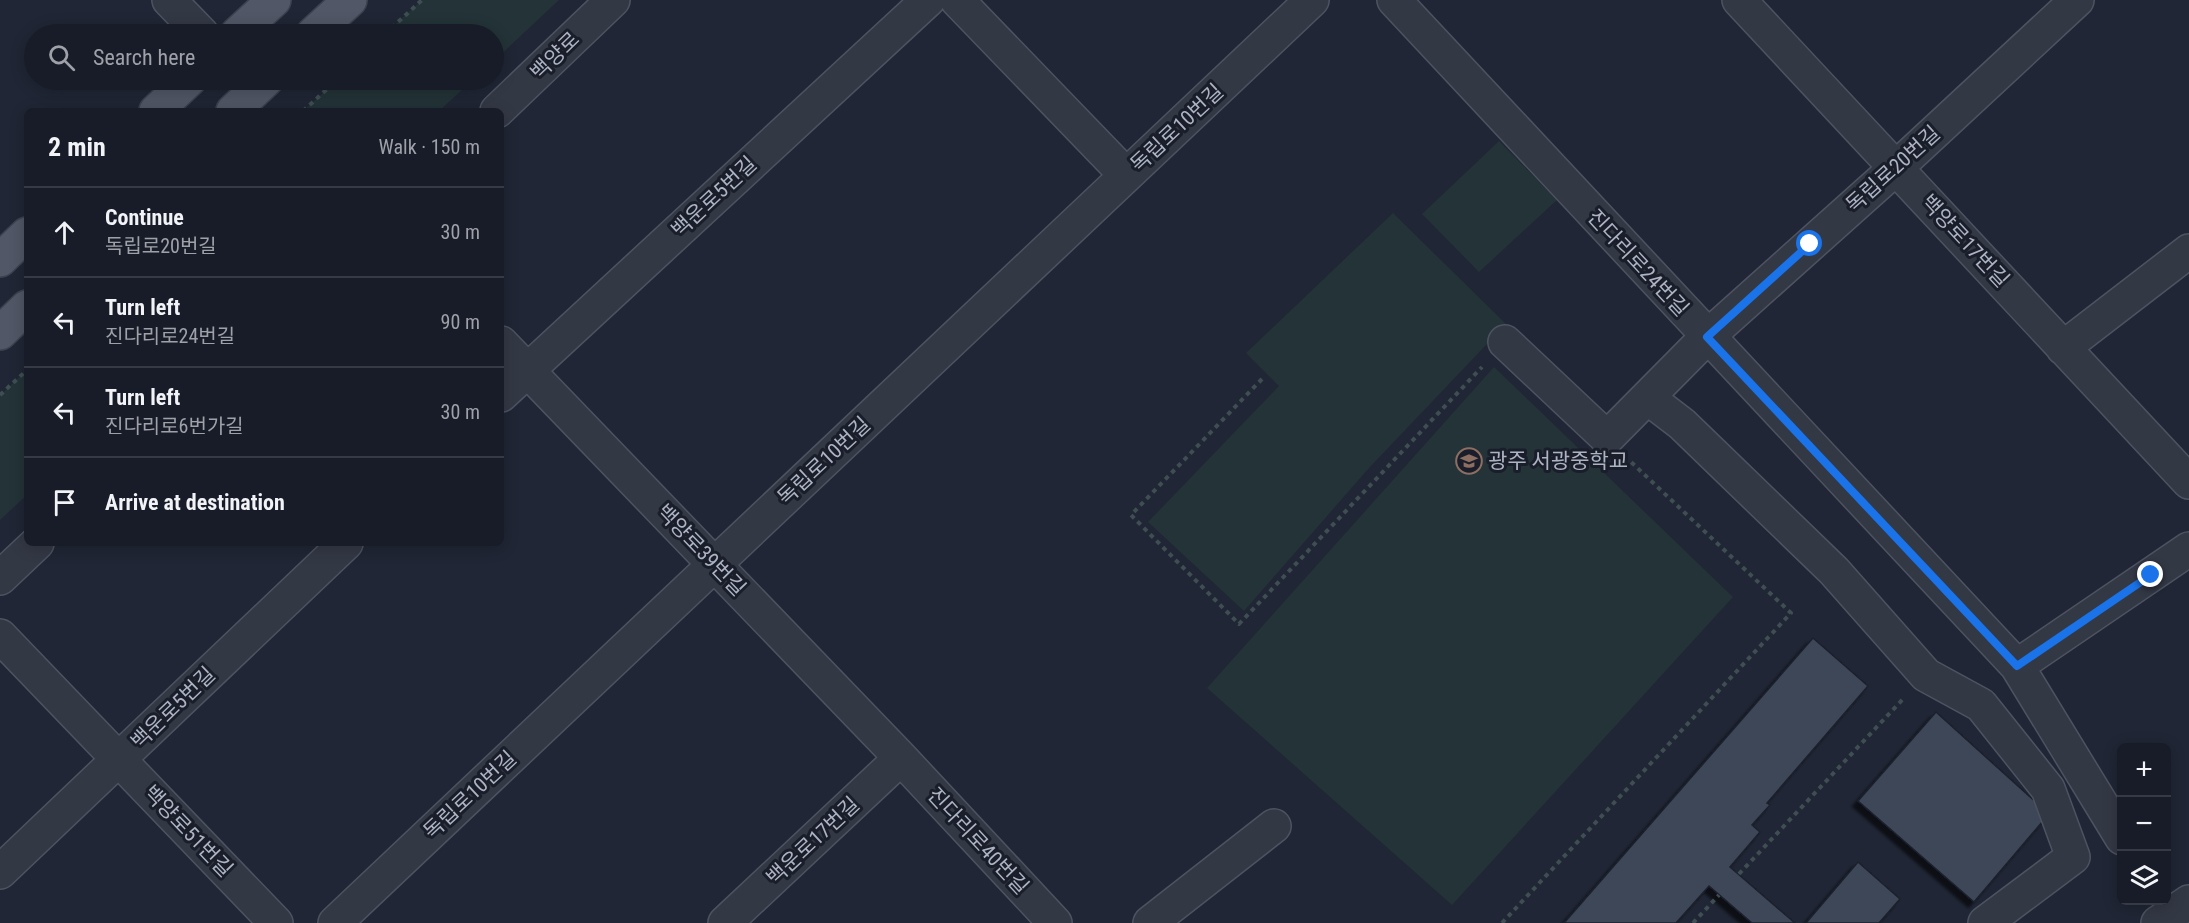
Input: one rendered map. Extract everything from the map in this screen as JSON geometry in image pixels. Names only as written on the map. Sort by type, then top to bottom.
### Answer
[{"type":"main road","points":[[248,24],[274,0]]},
{"type":"main road","points":[[324,24],[350,0]]},
{"type":"main road","points":[[159,108],[178,90]]},
{"type":"main road","points":[[0,260],[24,237]]},
{"type":"main road","points":[[0,333],[24,310]]},
{"type":"street","points":[[169,0],[192,24]]},
{"type":"street","name":"백양로","points":[[500,108],[613,0]]},
{"type":"street","name":"백운로5번길","points":[[504,392],[928,0]]},
{"type":"street","points":[[957,0],[1126,175]]},
{"type":"street","name":"독립로10번길","points":[[335,923],[1312,0]]},
{"type":"street","name":"진다리로24번길","points":[[1394,0],[2017,666],[2117,831]]},
{"type":"street","name":"백양로17번길","points":[[1739,0],[2189,482]]},
{"type":"street","name":"독립로20번길","points":[[1606,438],[1707,337],[2077,0]]},
{"type":"street","points":[[2064,348],[2189,251]]},
{"type":"street","points":[[1505,342],[1606,438]]},
{"type":"street","name":"백양로39번길","points":[[504,346],[901,758]]},
{"type":"street","points":[[1648,398],[1682,424],[1834,572],[1926,675],[1981,705],[2048,789],[2073,857],[1985,923]]},
{"type":"street","points":[[0,578],[34,546]]},
{"type":"street","name":"백운로5번길","points":[[0,872],[343,546]]},
{"type":"street","points":[[2017,666],[2189,549]]},
{"type":"street","name":"백양로51번길","points":[[0,636],[276,923]]},
{"type":"street","name":"백운로17번길","points":[[725,923],[901,758]]},
{"type":"street","name":"진다리로40번길","points":[[901,758],[1055,923]]},
{"type":"street","points":[[1150,923],[1274,826]]},
{"type":"path","points":[[396,24],[422,0]]},
{"type":"path","points":[[306,108],[326,90]]},
{"type":"path","points":[[1262,379],[1131,516],[1239,624],[1505,342]]},
{"type":"path","points":[[0,395],[24,373]]},
{"type":"path","points":[[1502,923],[1791,613],[1606,438]]},
{"type":"path","points":[[1739,874],[1926,675]]},
{"type":"path","points":[[1693,923],[1719,895]]},
{"type":"shaded area","points":[[422,0],[559,0],[504,52],[504,24],[396,24]]},
{"type":"shaded area","points":[[326,90],[462,90],[442,108],[306,108]]},
{"type":"shaded area","points":[[1499,141],[1557,200],[1479,272],[1422,214]]},
{"type":"shaded area","points":[[1393,213],[1506,324],[1369,468],[1244,611],[1148,522],[1279,386],[1246,353]]},
{"type":"shaded area","points":[[1494,367],[1733,597],[1452,905],[1207,688]]},
{"type":"shaded area","points":[[24,373],[24,498],[0,520],[0,395]]},
{"type":"building","points":[[1813,638],[1868,686],[1767,803],[1770,805],[1752,825],[1760,832],[1730,867],[1795,923],[1752,923],[1709,886],[1676,923],[1564,923]]},
{"type":"building","points":[[1936,712],[2049,814],[1974,902],[1858,801]]},
{"type":"building","points":[[1858,862],[1900,899],[1879,923],[1806,923]]},
{"type":"place","name":"광주 서광중학교","points":[[1469,461]]},
{"type":"route","points":[[1810,244],[1707,337],[2017,666],[2151,575]]}]
